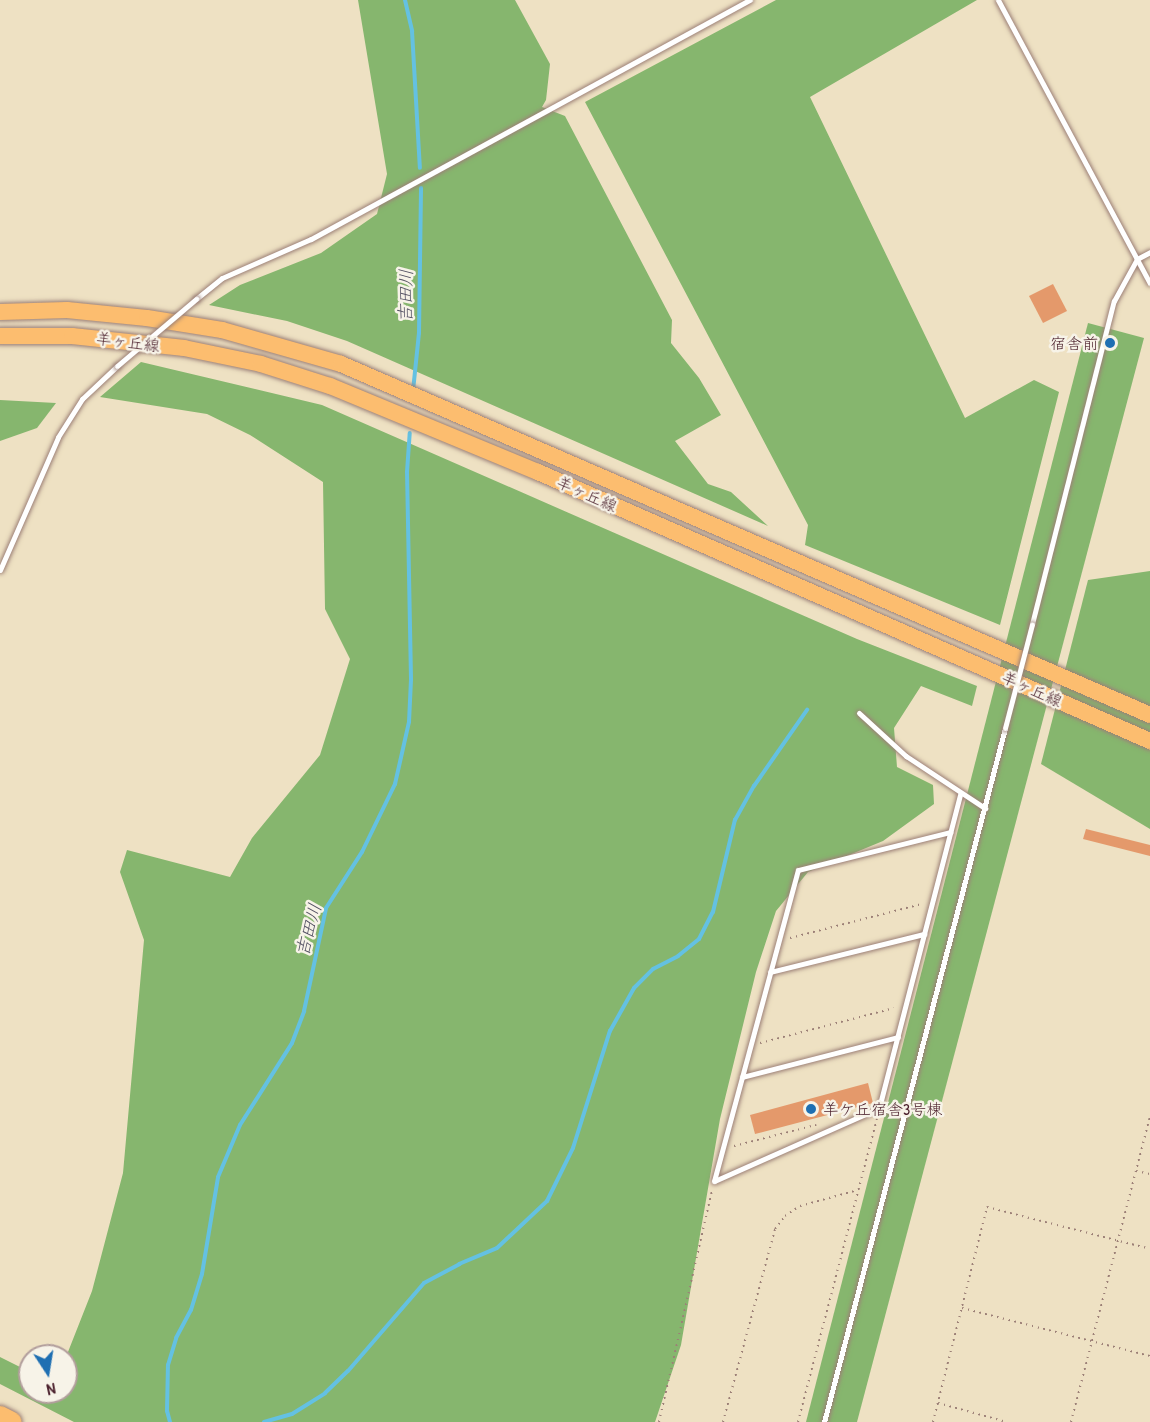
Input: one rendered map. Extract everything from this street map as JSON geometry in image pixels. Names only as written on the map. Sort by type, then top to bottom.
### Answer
[{"type":"highway","points":[[0,1416],[12,1422]]},
{"type":"main road","name":"羊ヶ丘線","points":[[0,312],[67,310],[147,318],[222,330],[341,364],[1150,715]]},
{"type":"main road","name":"羊ヶ丘線","points":[[0,336],[72,336],[184,348],[261,364],[330,386],[538,472],[1150,741]]},
{"type":"lane","points":[[0,570],[58,438],[82,399],[117,366],[222,278],[311,239],[750,0]]},
{"type":"lane","points":[[998,0],[1150,283]]},
{"type":"lane","points":[[824,1422],[985,808],[1114,301],[1137,259],[1150,252]]},
{"type":"lane","points":[[859,713],[906,756],[960,794],[985,808]]},
{"type":"lane","points":[[879,1108],[960,794]]},
{"type":"lane","points":[[714,1181],[798,870],[950,832]]},
{"type":"lane","points":[[770,972],[924,934]]},
{"type":"lane","points":[[742,1077],[898,1037]]},
{"type":"lane","points":[[714,1181],[879,1108],[905,1116]]},
{"type":"path","points":[[779,940],[933,901]]},
{"type":"path","points":[[751,1045],[906,1005]]},
{"type":"path","points":[[1071,1422],[1150,1116]]},
{"type":"path","points":[[723,1149],[823,1123]]},
{"type":"path","points":[[1136,1171],[1150,1174]]},
{"type":"path","points":[[659,1422],[714,1181]]},
{"type":"path","points":[[723,1422],[775,1229],[785,1216],[800,1206],[858,1190]]},
{"type":"path","points":[[933,1422],[987,1207],[1150,1249]]},
{"type":"path","points":[[962,1308],[1150,1356]]},
{"type":"path","points":[[938,1403],[1008,1422]]},
{"type":"green space","points":[[358,0],[515,0],[550,64],[546,100],[542,107],[565,116],[672,320],[671,343],[699,378],[721,415],[675,441],[708,484],[731,492],[768,526],[347,341],[287,321],[209,305],[240,285],[321,253],[377,214],[387,174]]},
{"type":"green space","points":[[776,0],[977,0],[810,97],[965,418],[1034,380],[1059,392],[1000,625],[805,545],[808,525],[585,102]]},
{"type":"green space","points":[[1088,323],[1144,338],[857,1422],[806,1422]]},
{"type":"green space","points":[[141,362],[322,405],[857,639],[977,686],[972,706],[921,686],[894,728],[897,767],[933,785],[934,804],[883,841],[808,872],[776,911],[756,972],[720,1119],[681,1345],[655,1422],[74,1422],[39,1404],[78,1404],[78,1344],[71,1344],[92,1291],[123,1173],[144,940],[120,872],[127,850],[230,877],[252,838],[320,755],[350,659],[325,609],[323,482],[250,435],[207,414],[100,397]]},
{"type":"green space","points":[[0,400],[56,403],[37,428],[0,441]]},
{"type":"green space","points":[[1150,571],[1150,829],[1041,764],[1088,580]]},
{"type":"green space","points":[[0,1357],[18,1366],[18,1393],[0,1384]]},
{"type":"building","points":[[1053,284],[1067,311],[1043,323],[1029,296]]},
{"type":"building","points":[[1086,829],[1150,845],[1150,856],[1083,839]]},
{"type":"building","name":"羊ケ丘宿舎3号棟","points":[[868,1083],[873,1103],[755,1134],[750,1115]]},
{"type":"waterway","name":"吉田川","points":[[405,0],[412,31],[420,168]]},
{"type":"waterway","name":"吉田川","points":[[413,391],[419,333],[421,188]]},
{"type":"waterway","name":"吉田川","points":[[170,1422],[167,1411],[168,1365],[176,1338],[191,1310],[202,1274],[218,1177],[240,1125],[292,1043],[304,1011],[326,908],[362,852],[395,784],[409,722],[411,679],[407,472],[410,433]]},
{"type":"waterway","points":[[264,1422],[292,1414],[325,1393],[348,1371],[424,1283],[459,1264],[497,1248],[547,1201],[573,1148],[610,1031],[634,988],[653,969],[678,956],[699,939],[713,912],[735,820],[754,786],[807,710]]},
{"type":"place","name":"宿舎前","points":[[1110,343]]},
{"type":"place","name":"羊ケ丘宿舎3号棟","points":[[811,1109]]}]
